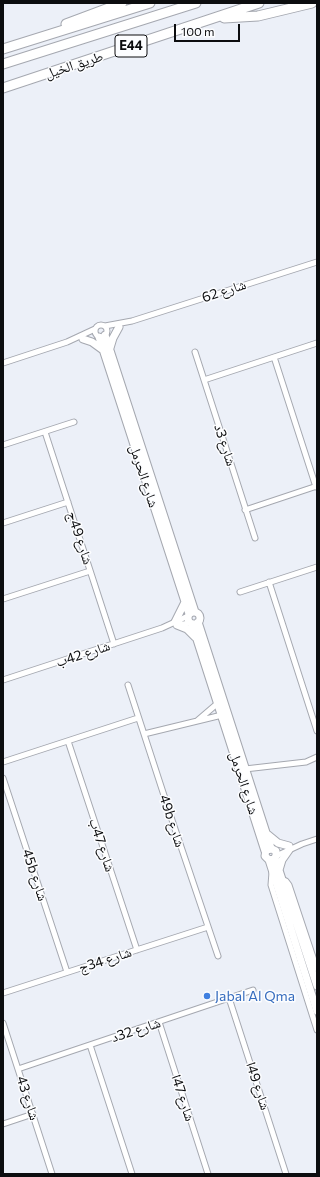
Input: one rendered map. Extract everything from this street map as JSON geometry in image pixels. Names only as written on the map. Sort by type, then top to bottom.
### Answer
[{"type":"highway","points":[[7,48],[122,3]]},
{"type":"highway","points":[[7,48],[150,3]]},
{"type":"highway","name":"طريق الخيل","points":[[3,64],[196,3]]},
{"type":"highway","name":"طريق الخيل","points":[[3,88],[259,3]]},
{"type":"highway","points":[[217,17],[237,18],[258,16],[312,3]]},
{"type":"street","name":"شارع 62","points":[[67,342],[95,329],[100,325],[105,326],[132,321],[317,262]]},
{"type":"street","name":"شارع 62","points":[[67,342],[102,335],[132,321]]},
{"type":"street","points":[[95,329],[102,335],[107,328],[105,326]]},
{"type":"street","points":[[83,339],[92,342],[107,351],[119,328]]},
{"type":"street","name":"شارع الحرمل","points":[[102,335],[185,602],[192,618],[197,640],[269,849]]},
{"type":"street","points":[[3,363],[67,342]]},
{"type":"street","points":[[204,380],[317,343]]},
{"type":"street","name":"شارع الحرمل","points":[[107,351],[192,618],[266,832],[269,849]]},
{"type":"street","name":"شارع 3د","points":[[195,352],[255,538]]},
{"type":"street","points":[[245,510],[317,487],[274,357]]},
{"type":"street","points":[[3,445],[74,422]]},
{"type":"street","name":"شارع 49ج","points":[[45,432],[114,644]]},
{"type":"street","points":[[3,523],[68,502]]},
{"type":"street","points":[[240,592],[317,567]]},
{"type":"street","points":[[3,599],[90,571]]},
{"type":"street","points":[[269,582],[317,731]]},
{"type":"street","points":[[185,602],[176,623],[191,632],[197,640]]},
{"type":"street","name":"شارع 42ب","points":[[3,680],[192,618]]},
{"type":"street","name":"49b شارع","points":[[128,685],[218,956]]},
{"type":"street","points":[[196,721],[218,703]]},
{"type":"street","points":[[144,734],[222,715]]},
{"type":"street","points":[[3,762],[138,718]]},
{"type":"street","name":"شارع 47ب","points":[[68,741],[136,950]]},
{"type":"street","points":[[245,769],[306,762],[317,757]]},
{"type":"street","name":"45b شارع","points":[[3,778],[67,972]]},
{"type":"street","points":[[266,832],[278,843],[289,848]]},
{"type":"street","points":[[269,849],[289,848],[317,839]]},
{"type":"street","points":[[269,849],[265,856],[273,858],[289,848]]},
{"type":"street","points":[[289,848],[282,860],[278,874],[317,986]]},
{"type":"street","points":[[269,849],[276,851],[273,858],[317,1011]]},
{"type":"street","points":[[278,874],[289,885],[317,969]]},
{"type":"street","points":[[278,874],[271,876],[271,885],[317,1030]]},
{"type":"street","name":"شارع 34ج","points":[[3,993],[208,927]]},
{"type":"street","name":"شارع 32د","points":[[18,1069],[253,990]]},
{"type":"street","name":"شارع 49ا","points":[[229,998],[286,1174]]},
{"type":"street","name":"شارع 47ا","points":[[159,1022],[208,1174]]},
{"type":"street","name":"شارع 43","points":[[3,1023],[52,1174]]},
{"type":"street","points":[[90,1045],[132,1174]]},
{"type":"street","points":[[3,1124],[33,1114]]},
{"type":"place","name":"Jabal Al Qma","points":[[207,996]]}]
